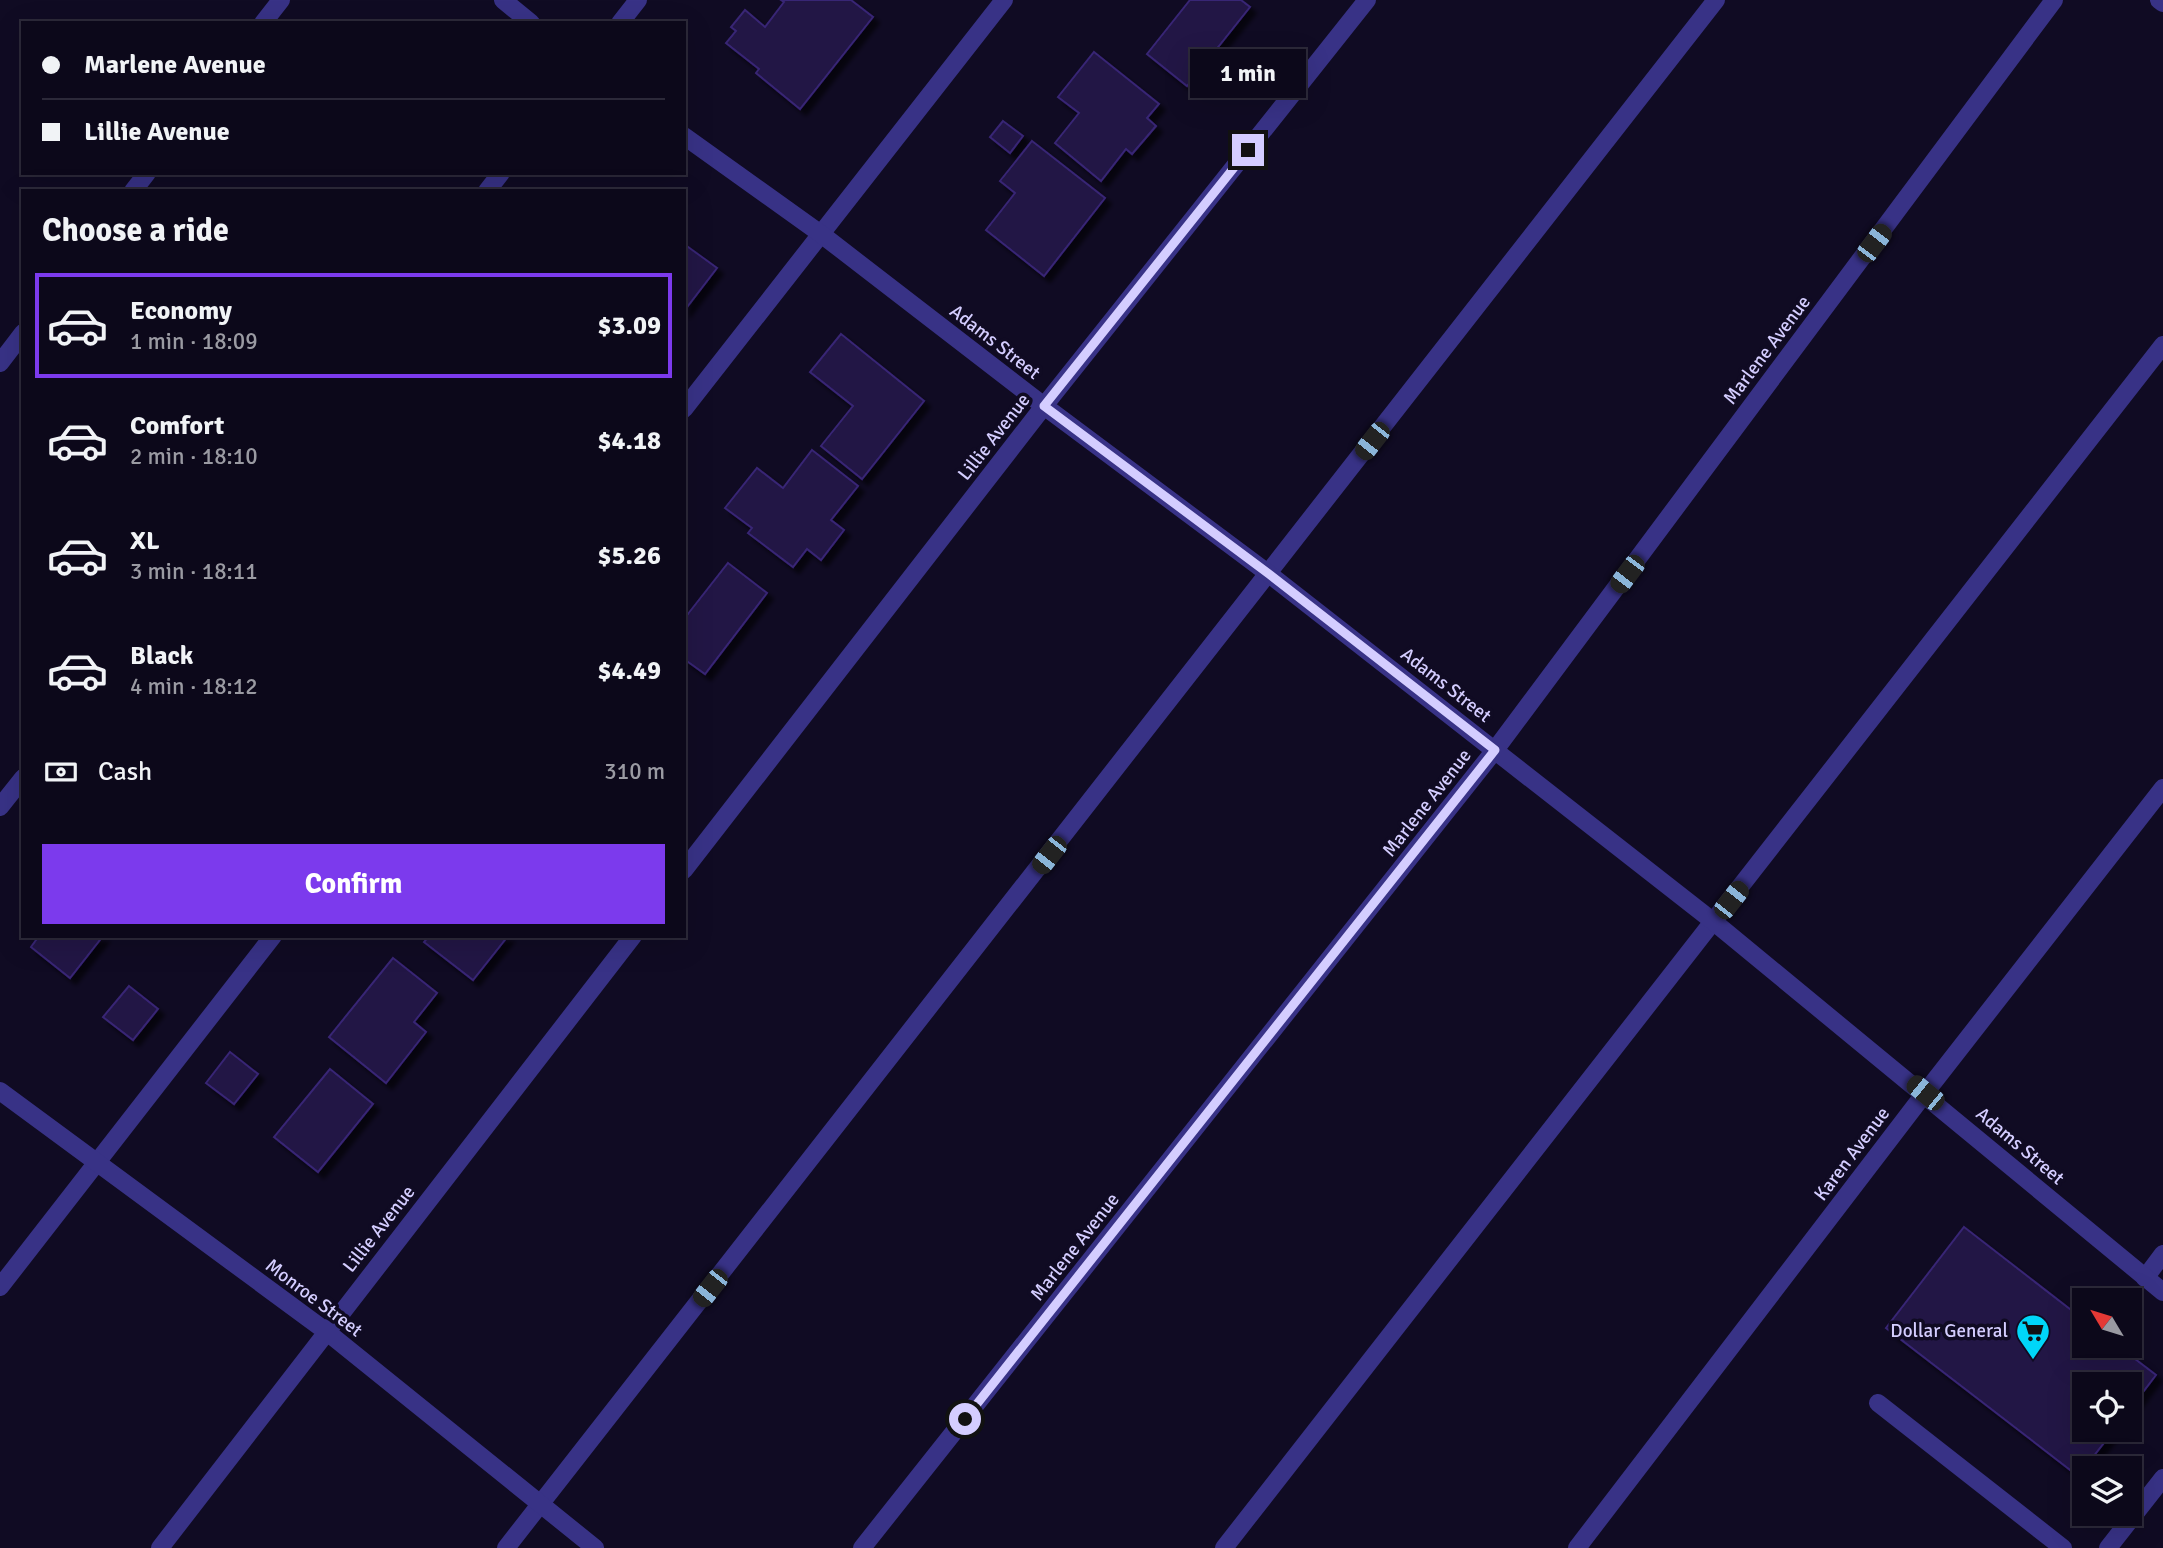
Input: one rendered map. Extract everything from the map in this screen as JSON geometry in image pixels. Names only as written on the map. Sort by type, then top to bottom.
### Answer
[{"type":"street","points":[[265,21],[281,0]]},
{"type":"street","points":[[503,0],[529,21]]},
{"type":"street","points":[[622,21],[638,0]]},
{"type":"street","points":[[686,406],[1003,0]]},
{"type":"street","name":"Lillie Avenue","points":[[686,867],[1044,406],[1367,0]]},
{"type":"street","points":[[506,1548],[1716,0]]},
{"type":"street","name":"Marlene Avenue","points":[[862,1548],[1495,750],[2054,0]]},
{"type":"street","points":[[2159,0],[2163,3]]},
{"type":"street","name":"Adams Street","points":[[686,137],[821,234],[1044,406],[1269,574],[1495,750],[1714,922],[1925,1093],[2163,1292]]},
{"type":"street","points":[[135,189],[145,175]]},
{"type":"street","points":[[489,189],[499,175]]},
{"type":"street","points":[[0,363],[21,337]]},
{"type":"street","points":[[1224,1548],[2163,345]]},
{"type":"street","points":[[0,807],[21,781]]},
{"type":"street","name":"Karen Avenue","points":[[1577,1548],[1925,1093],[2163,788]]},
{"type":"street","points":[[0,1287],[271,938]]},
{"type":"street","name":"Lillie Avenue","points":[[160,1548],[631,938]]},
{"type":"street","name":"Monroe Street","points":[[0,1091],[327,1332],[595,1548]]},
{"type":"street","points":[[2145,1278],[2163,1254]]},
{"type":"street","points":[[1878,1403],[2063,1548]]},
{"type":"street","points":[[2108,1548],[2163,1478]]},
{"type":"building","points":[[781,0],[851,0],[873,17],[800,109],[756,73],[759,69],[726,43],[736,31],[731,27],[745,10],[765,27],[784,2]]},
{"type":"building","points":[[1190,0],[1241,0],[1250,7],[1187,86],[1147,54]]},
{"type":"building","points":[[1094,52],[1159,104],[1147,118],[1156,126],[1132,154],[1126,149],[1101,181],[1055,143],[1079,113],[1058,97]]},
{"type":"building","points":[[1003,121],[1023,136],[1010,153],[990,137]]},
{"type":"building","points":[[1032,141],[1105,198],[1044,276],[986,230],[1015,193],[1000,181]]},
{"type":"building","points":[[686,245],[717,268],[686,308]]},
{"type":"building","points":[[841,334],[924,401],[862,479],[821,446],[853,406],[810,372]]},
{"type":"building","points":[[812,450],[858,486],[831,520],[844,530],[821,560],[807,549],[793,567],[748,533],[752,528],[725,508],[757,468],[783,488]]},
{"type":"building","points":[[728,563],[767,593],[705,674],[686,660],[686,616]]},
{"type":"building","points":[[38,938],[101,938],[70,978],[31,947]]},
{"type":"building","points":[[427,938],[506,938],[473,980],[424,942]]},
{"type":"building","points":[[393,958],[437,993],[414,1022],[426,1032],[386,1083],[329,1037]]},
{"type":"building","points":[[129,986],[158,1009],[133,1040],[103,1017]]},
{"type":"building","points":[[230,1052],[258,1074],[234,1104],[206,1083]]},
{"type":"building","points":[[330,1069],[373,1104],[318,1172],[274,1137]]},
{"type":"building","name":"Dollar General","points":[[1964,1227],[2072,1311],[2072,1358],[2134,1358],[2156,1375],[2142,1393],[2142,1372],[2072,1372],[2072,1442],[2105,1442],[2094,1456],[2072,1456],[2072,1471],[1886,1328]]},
{"type":"place","name":"Dollar General","points":[[2033,1361]]},
{"type":"route","points":[[965,1419],[1495,750],[1269,574],[1044,406],[1248,150]]}]
